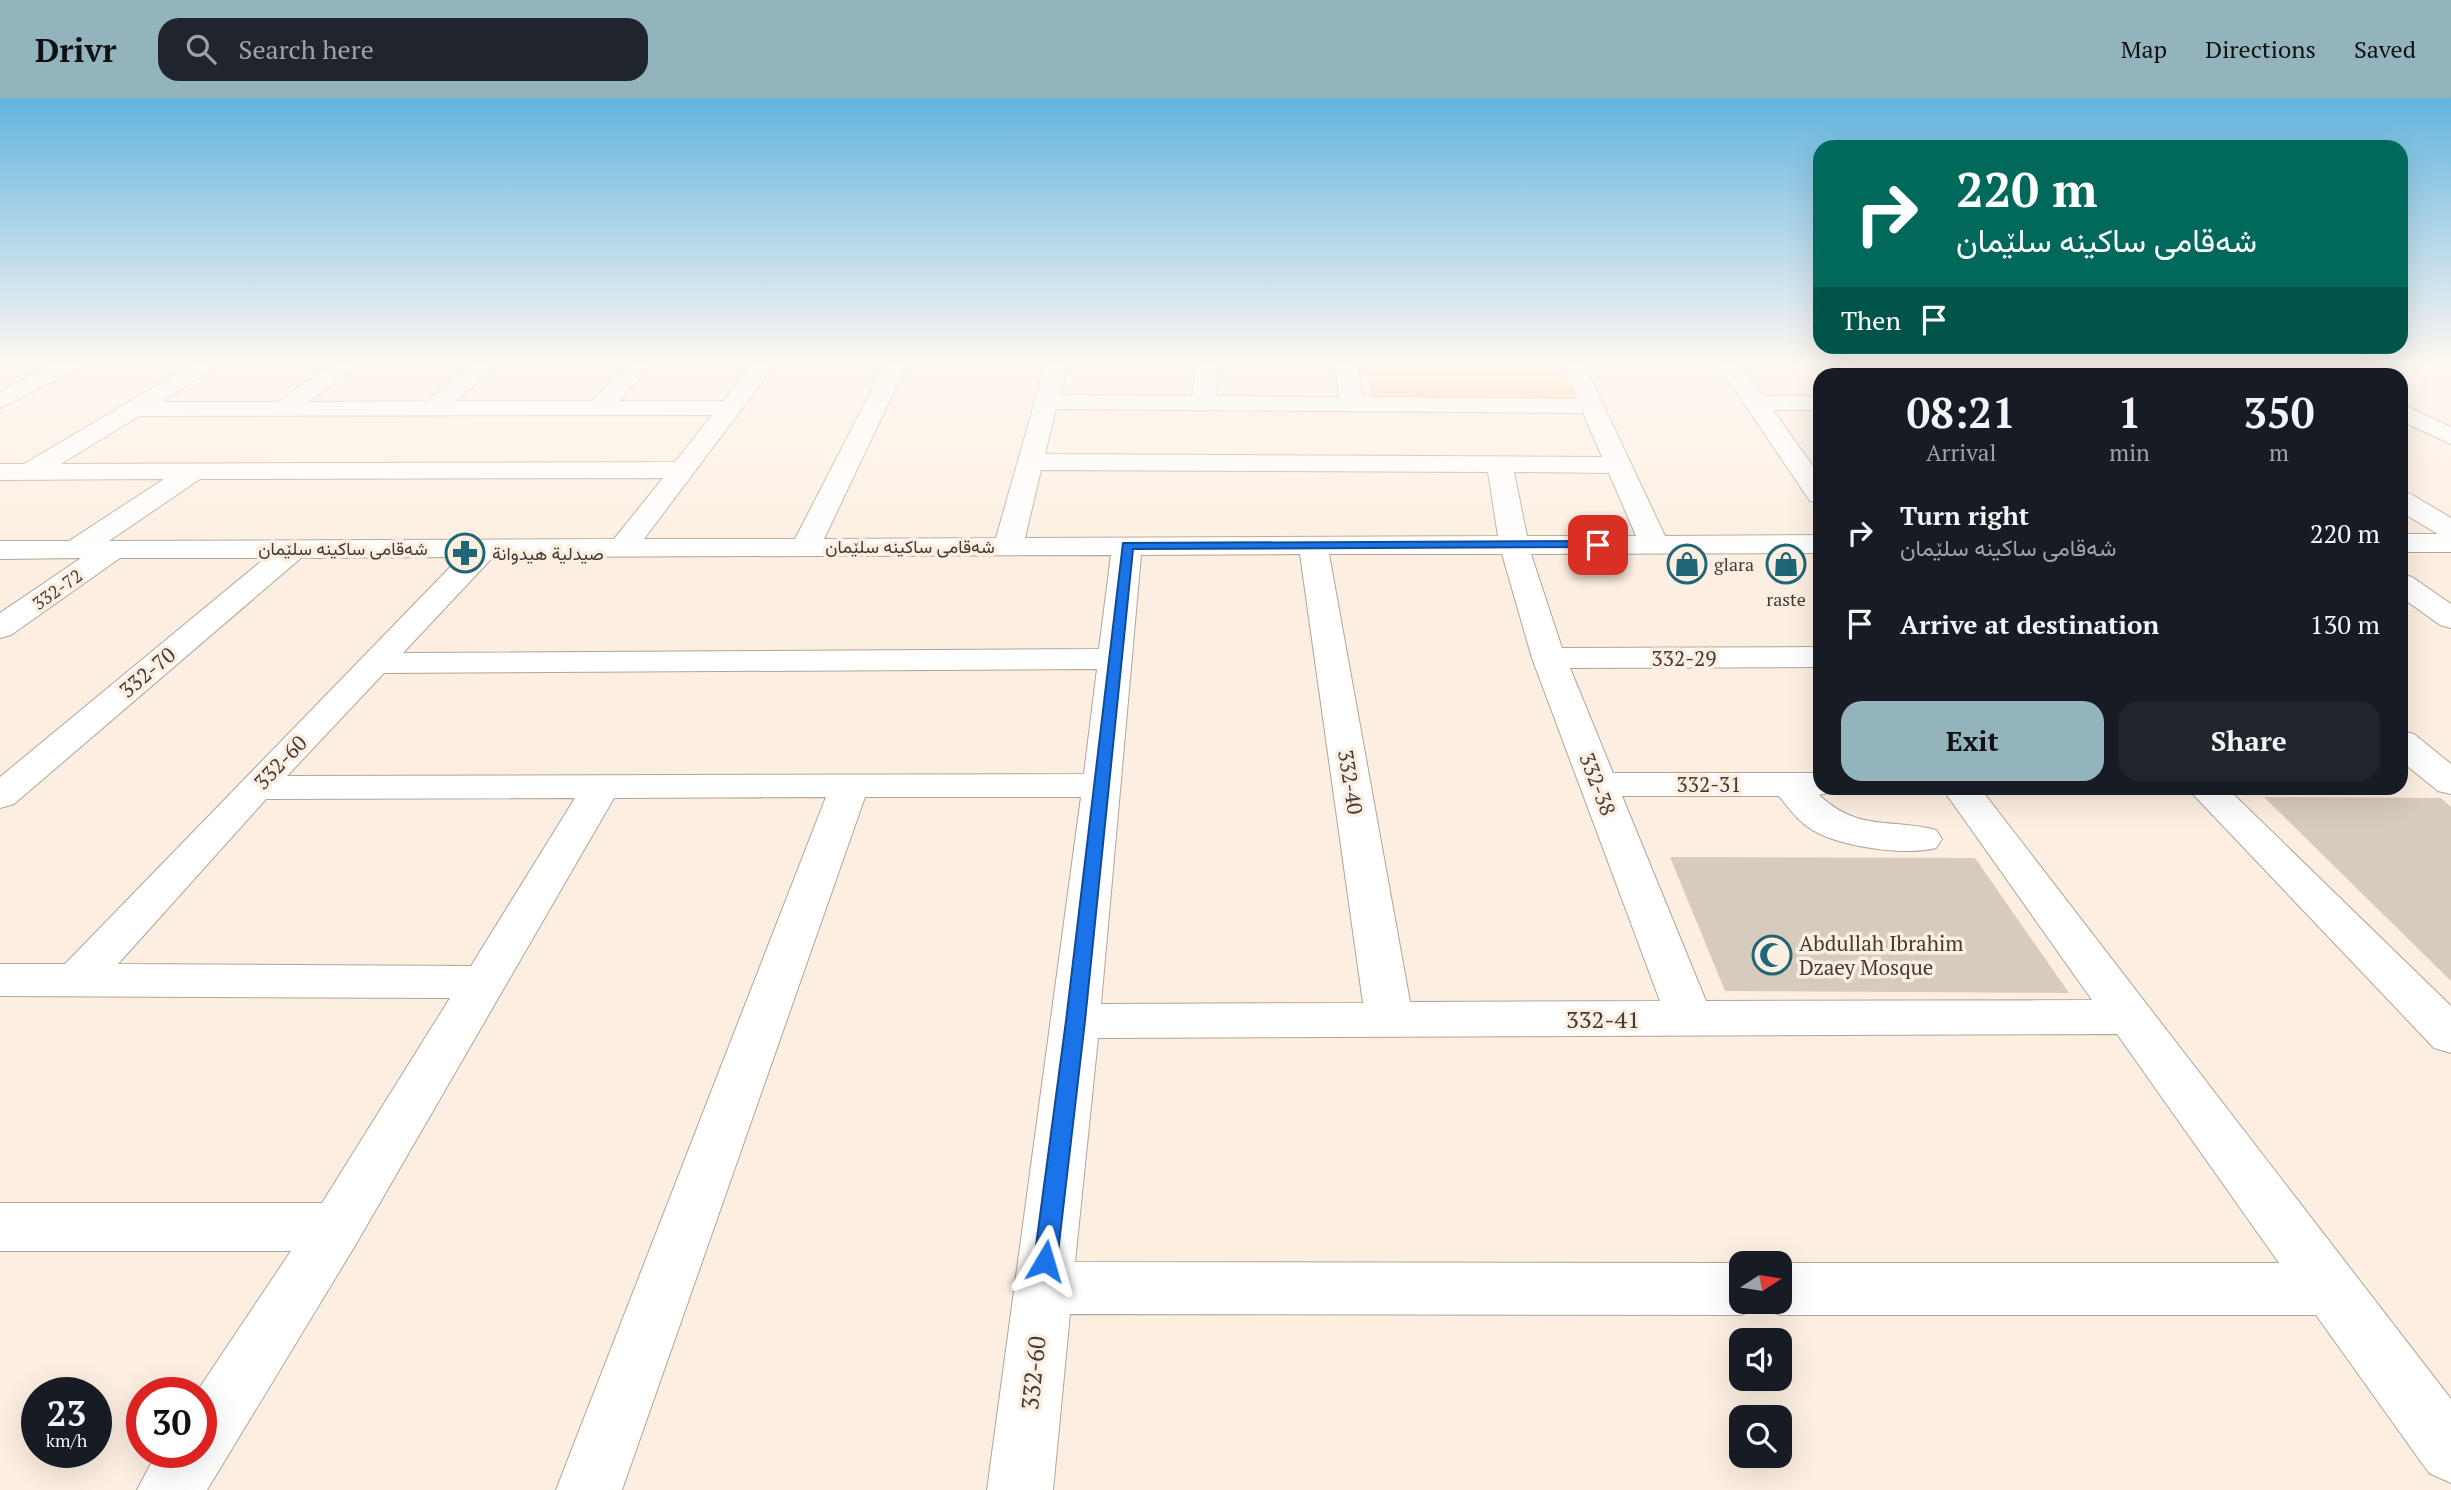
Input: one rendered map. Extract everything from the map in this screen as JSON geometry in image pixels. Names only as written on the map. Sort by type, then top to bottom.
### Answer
[{"type":"street","points":[[31,471],[105,427]]},
{"type":"street","points":[[623,547],[716,427]]},
{"type":"street","points":[[805,547],[865,427]]},
{"type":"street","points":[[1008,546],[1040,427]]},
{"type":"street","points":[[1601,427],[1654,544]]},
{"type":"street","points":[[1777,427],[1809,462]]},
{"type":"street","points":[[2432,427],[2451,437]]},
{"type":"street","points":[[1031,461],[1618,465]]},
{"type":"street","name":"332-38","points":[[1500,466],[1514,545],[1549,658],[1690,1019]]},
{"type":"street","points":[[0,472],[682,470]]},
{"type":"street","points":[[77,550],[195,471]]},
{"type":"street","points":[[2408,504],[2451,530]]},
{"type":"street","points":[[2408,543],[2451,543]]},
{"type":"street","name":"شەقامی ساکینە سلێمان","points":[[0,550],[1813,544]]},
{"type":"street","name":"332-40","points":[[1313,545],[1389,1018]]},
{"type":"street","name":"332-60","points":[[1020,1490],[1042,1288],[1076,1021],[1127,546]]},
{"type":"street","name":"332-60","points":[[78,979],[255,788],[485,548]]},
{"type":"street","name":"332-72","points":[[0,628],[114,549]]},
{"type":"street","name":"332-70","points":[[0,796],[294,549]]},
{"type":"street","points":[[2408,588],[2451,618]]},
{"type":"street","name":"332-29","points":[[1549,658],[1813,657]]},
{"type":"street","points":[[376,663],[1115,659]]},
{"type":"street","points":[[2408,749],[2450,782]]},
{"type":"street","points":[[2408,782],[2450,782]]},
{"type":"street","points":[[1805,784],[1814,816],[1827,824],[1842,830],[1922,839]]},
{"type":"street","name":"332-31","points":[[1598,785],[1805,784]]},
{"type":"street","points":[[255,788],[849,788],[1101,785]]},
{"type":"street","points":[[217,1416],[337,1227],[601,788]]},
{"type":"street","points":[[589,1490],[849,788]]},
{"type":"street","points":[[1966,795],[2451,1451]]},
{"type":"street","points":[[2213,795],[2451,1035]]},
{"type":"street","points":[[0,980],[485,982]]},
{"type":"street","name":"332-41","points":[[1076,1021],[2132,1017]]},
{"type":"street","points":[[0,1227],[337,1227]]},
{"type":"street","points":[[1042,1288],[1729,1289]]},
{"type":"street","points":[[1792,1289],[2333,1289]]},
{"type":"street","points":[[170,1490],[184,1468]]},
{"type":"building","points":[[2264,797],[2441,798],[2451,807],[2451,981]]},
{"type":"building","points":[[1670,857],[1975,858],[2069,993],[1725,991]]},
{"type":"place","name":"صيدلية هيدوانة","points":[[465,553]]},
{"type":"place","name":"glara","points":[[1687,564]]},
{"type":"place","name":"raste","points":[[1786,564]]},
{"type":"place","name":"Abdullah Ibrahim Dzaey Mosque","points":[[1772,955]]},
{"type":"route","points":[[1045,1261],[1076,1021],[1127,546],[1598,545]]}]
